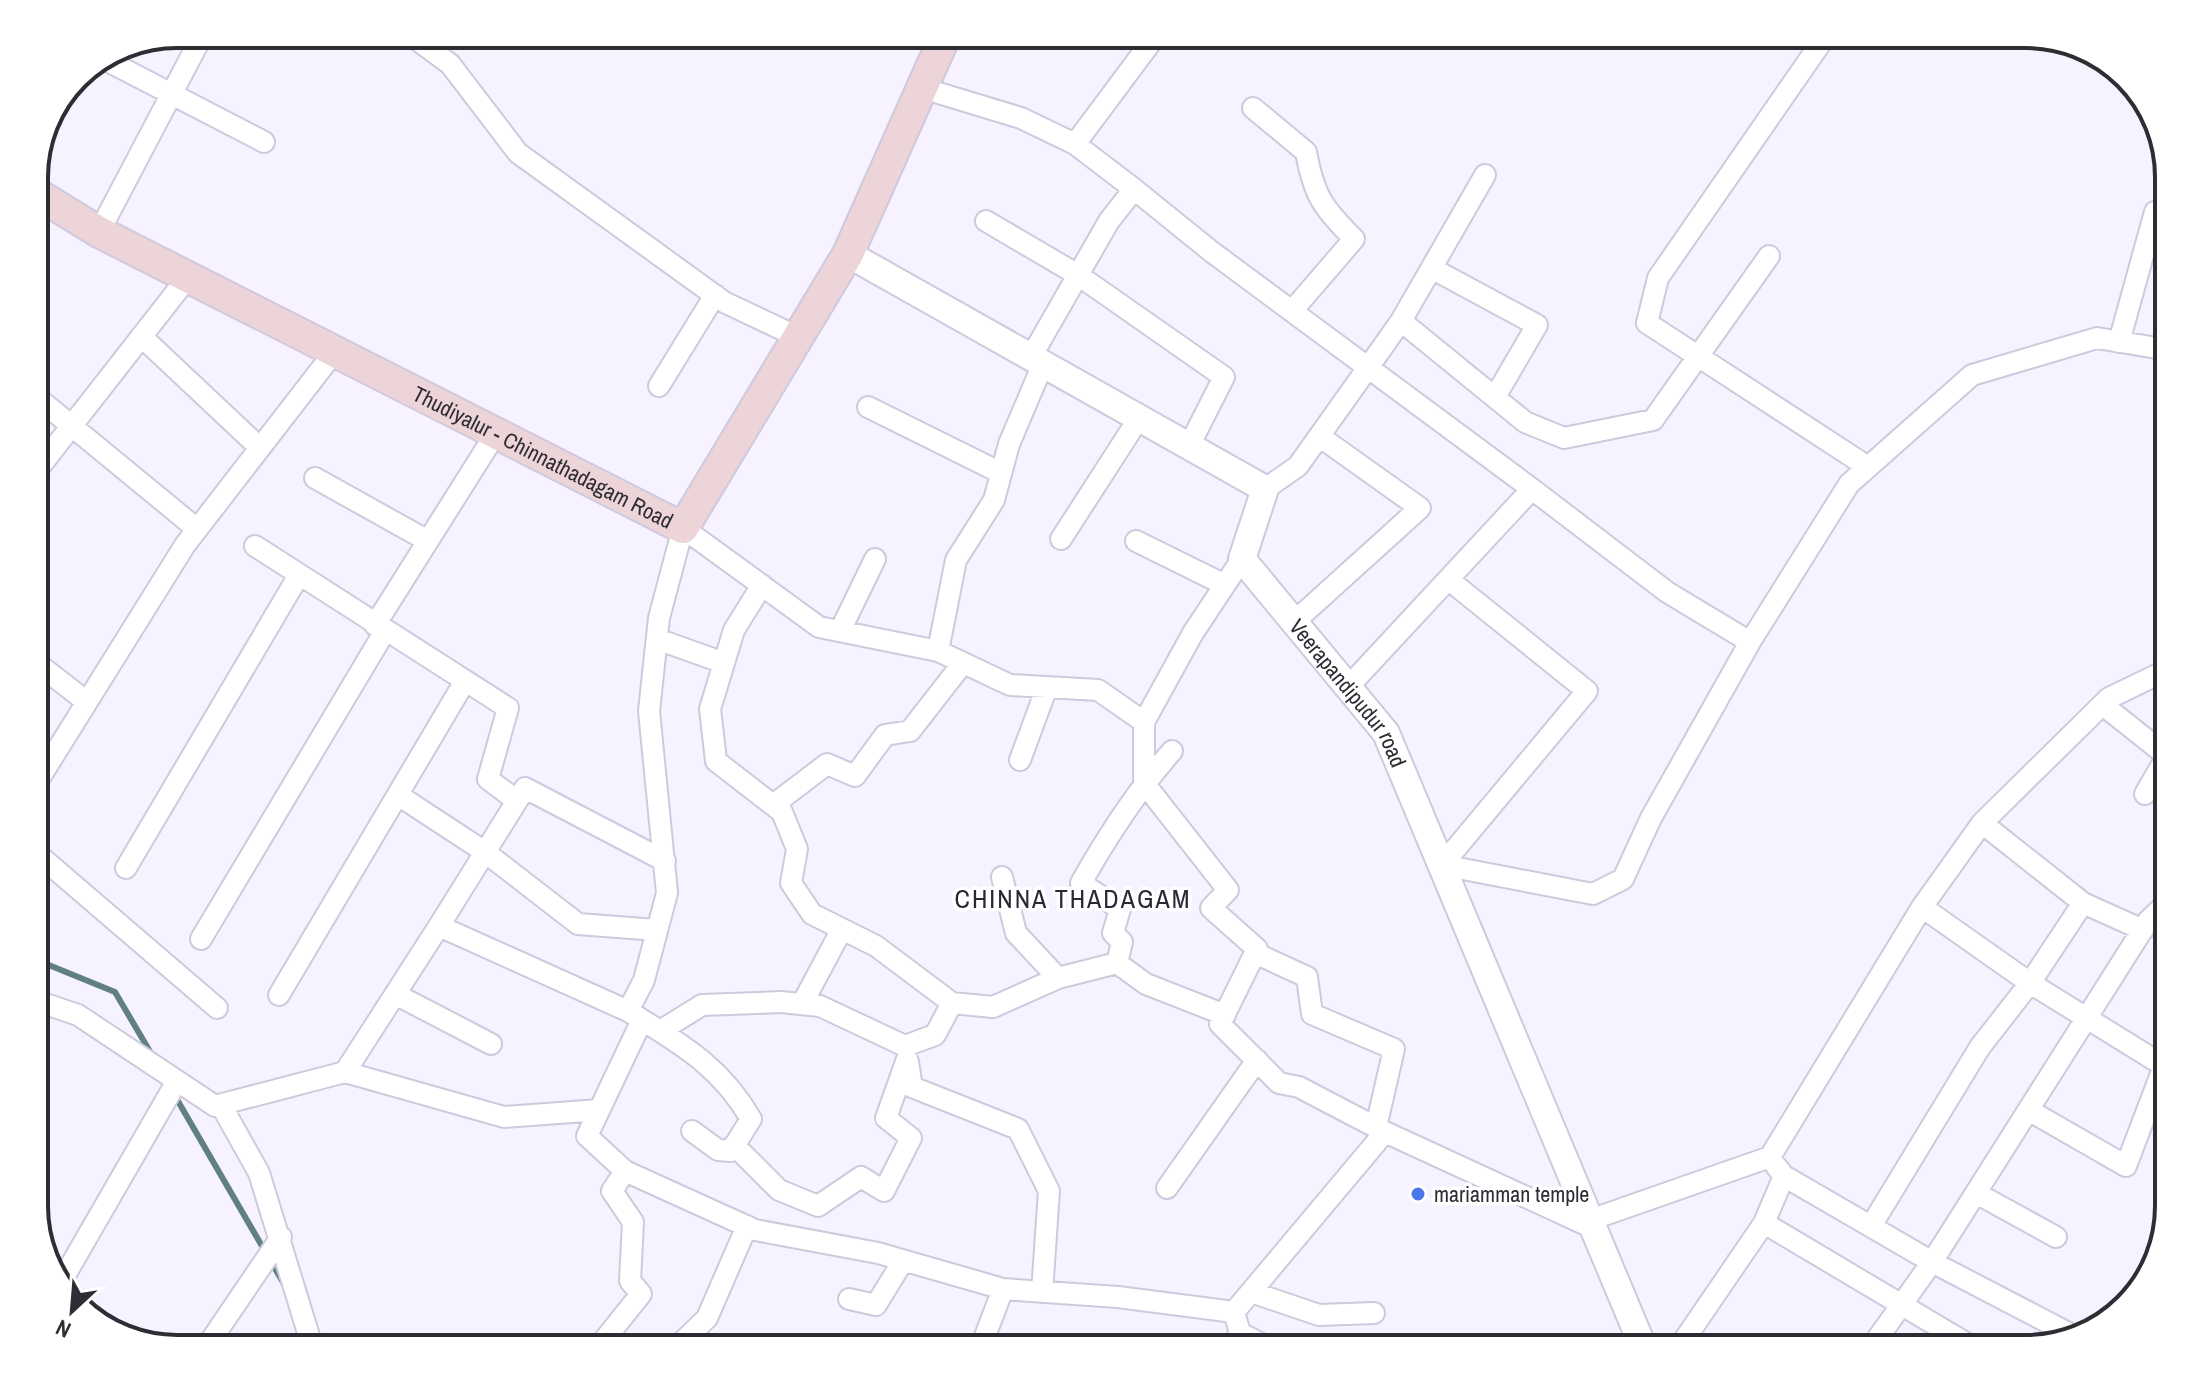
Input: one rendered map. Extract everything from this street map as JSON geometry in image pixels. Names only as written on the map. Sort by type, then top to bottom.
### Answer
[{"type":"main road","name":"Thudiyalur - Chinnathadagam Road","points":[[48,201],[99,232],[683,528],[848,254],[940,48]]},
{"type":"street","points":[[99,232],[196,48]]},
{"type":"street","points":[[428,48],[450,64],[518,153],[715,295],[798,337]]},
{"type":"street","points":[[1075,144],[1147,48]]},
{"type":"street","points":[[1817,48],[1658,278],[1647,323],[1868,467]]},
{"type":"street","points":[[114,64],[264,142]]},
{"type":"street","points":[[922,88],[1021,118],[1075,144],[1667,592],[1750,642]]},
{"type":"street","points":[[1253,108],[1306,152],[1313,188],[1321,206],[1354,239],[1292,311]]},
{"type":"street","points":[[1485,175],[1401,321],[1298,466],[1265,489],[1242,559],[1193,633],[1144,722],[1144,783],[1228,890],[1211,908],[1257,949],[1220,1024],[1279,1083],[1299,1087],[1381,1129],[1592,1224],[1770,1157],[1922,907],[1982,823],[2109,698],[2155,676]]},
{"type":"street","points":[[938,651],[956,560],[994,500],[1037,361],[1078,275],[1109,221],[1134,189]]},
{"type":"street","points":[[2119,342],[2155,212]]},
{"type":"street","points":[[986,221],[1078,275],[1224,377],[1189,446]]},
{"type":"street","points":[[848,254],[1265,489]]},
{"type":"street","points":[[1401,321],[1525,422],[1564,438],[1653,420],[1769,256]]},
{"type":"street","points":[[1433,269],[1537,325],[1495,397]]},
{"type":"street","points":[[48,458],[188,277]]},
{"type":"street","points":[[659,386],[715,295]]},
{"type":"street","points":[[142,337],[260,448]]},
{"type":"street","points":[[1449,580],[1587,691],[1442,865],[1593,894],[1623,879],[1651,818],[1750,642],[1849,484],[1972,375],[2097,338],[2155,348]]},
{"type":"street","points":[[48,765],[197,529],[335,351]]},
{"type":"street","points":[[48,407],[197,529]]},
{"type":"street","points":[[868,407],[1001,473]]},
{"type":"street","points":[[1061,539],[1139,418]]},
{"type":"street","points":[[201,939],[428,541],[496,433]]},
{"type":"street","points":[[1294,622],[1420,508],[1319,436]]},
{"type":"street","points":[[315,478],[428,541]]},
{"type":"street","points":[[1348,687],[1532,489]]},
{"type":"street","points":[[1144,722],[1098,690],[1010,685],[938,651],[819,627],[683,528],[659,618],[649,711],[667,893],[635,1016],[587,1136],[625,1171],[747,1226],[903,1261],[1003,1289],[1118,1297],[1234,1312]]},
{"type":"street","points":[[1136,541],[1225,585]]},
{"type":"street","points":[[255,546],[508,708],[488,779],[517,801]]},
{"type":"street","points":[[840,631],[875,559]]},
{"type":"street","name":"Veerapandipudur road","points":[[1242,559],[1386,733],[1638,1335]]},
{"type":"street","points":[[126,868],[299,575]]},
{"type":"street","points":[[762,585],[734,630],[710,709],[716,761],[782,812],[797,849],[791,883],[812,914],[876,946],[952,1003],[993,1007],[1058,978],[1117,963]]},
{"type":"street","points":[[657,639],[724,663]]},
{"type":"street","points":[[773,805],[827,764],[855,776],[885,735],[910,731],[963,663]]},
{"type":"street","points":[[48,672],[87,702]]},
{"type":"street","points":[[279,995],[465,681]]},
{"type":"street","points":[[1020,760],[1047,687]]},
{"type":"street","points":[[2103,705],[2155,746]]},
{"type":"street","points":[[1117,963],[1122,942],[1113,933],[1120,909],[1081,883],[1144,783],[1172,751]]},
{"type":"street","points":[[2145,794],[2155,777]]},
{"type":"street","points":[[345,1072],[525,788],[665,861]]},
{"type":"street","points":[[398,795],[485,852],[578,924],[657,930]]},
{"type":"street","points":[[1982,823],[2083,903],[2155,927]]},
{"type":"street","points":[[48,863],[217,1008]]},
{"type":"street","points":[[1002,877],[1016,933],[1058,978]]},
{"type":"street","points":[[1871,1226],[1980,1047],[2030,983],[2083,903]]},
{"type":"street","points":[[1922,907],[2030,983],[2155,1060]]},
{"type":"street","points":[[1880,1335],[1932,1262],[2155,916]]},
{"type":"street","points":[[439,926],[635,1016],[710,1066],[734,1089],[751,1119],[731,1151],[718,1150],[692,1131]]},
{"type":"street","points":[[802,1004],[842,929]]},
{"type":"street","points":[[1235,1335],[1234,1312],[1381,1129],[1394,1049],[1312,1014],[1307,977],[1255,953]]},
{"type":"street","points":[[1117,963],[1146,984],[1225,1015]]},
{"type":"street","points":[[395,994],[491,1044]]},
{"type":"street","points":[[734,1145],[779,1190],[818,1206],[861,1177],[884,1191],[911,1138],[886,1118],[906,1053],[935,1035],[952,1003]]},
{"type":"street","points":[[660,1031],[702,1005],[802,1004],[820,1006],[906,1053]]},
{"type":"street","points":[[48,1005],[78,1015],[215,1106],[345,1072],[504,1117],[599,1110]]},
{"type":"street","points":[[906,1053],[912,1087],[1018,1129],[1049,1191],[1042,1292]]},
{"type":"street","points":[[1167,1188],[1257,1060]]},
{"type":"street","points":[[67,1271],[177,1082]]},
{"type":"street","points":[[2030,1111],[2126,1166],[2155,1094]]},
{"type":"street","points":[[221,1105],[259,1173],[309,1335]]},
{"type":"street","points":[[1770,1157],[1784,1176],[1932,1262],[2063,1330]]},
{"type":"street","points":[[608,1335],[641,1294],[630,1281],[633,1222],[612,1191],[625,1171]]},
{"type":"street","points":[[1688,1335],[1764,1223],[1784,1176]]},
{"type":"street","points":[[1976,1193],[2056,1237]]},
{"type":"street","points":[[1764,1223],[1948,1335]]},
{"type":"street","points":[[689,1335],[707,1318],[747,1226]]},
{"type":"street","points":[[214,1335],[281,1237]]},
{"type":"street","points":[[849,1299],[876,1305],[903,1261]]},
{"type":"street","points":[[985,1335],[1003,1289]]},
{"type":"street","points":[[1251,1292],[1319,1315],[1374,1313]]},
{"type":"waterway","points":[[48,965],[115,992],[152,1055]]},
{"type":"waterway","points":[[175,1096],[284,1284]]},
{"type":"place","name":"mariamman temple","points":[[1418,1194]]},
{"type":"district","name":"CHINNA THADAGAM","points":[[1073,898]]}]
